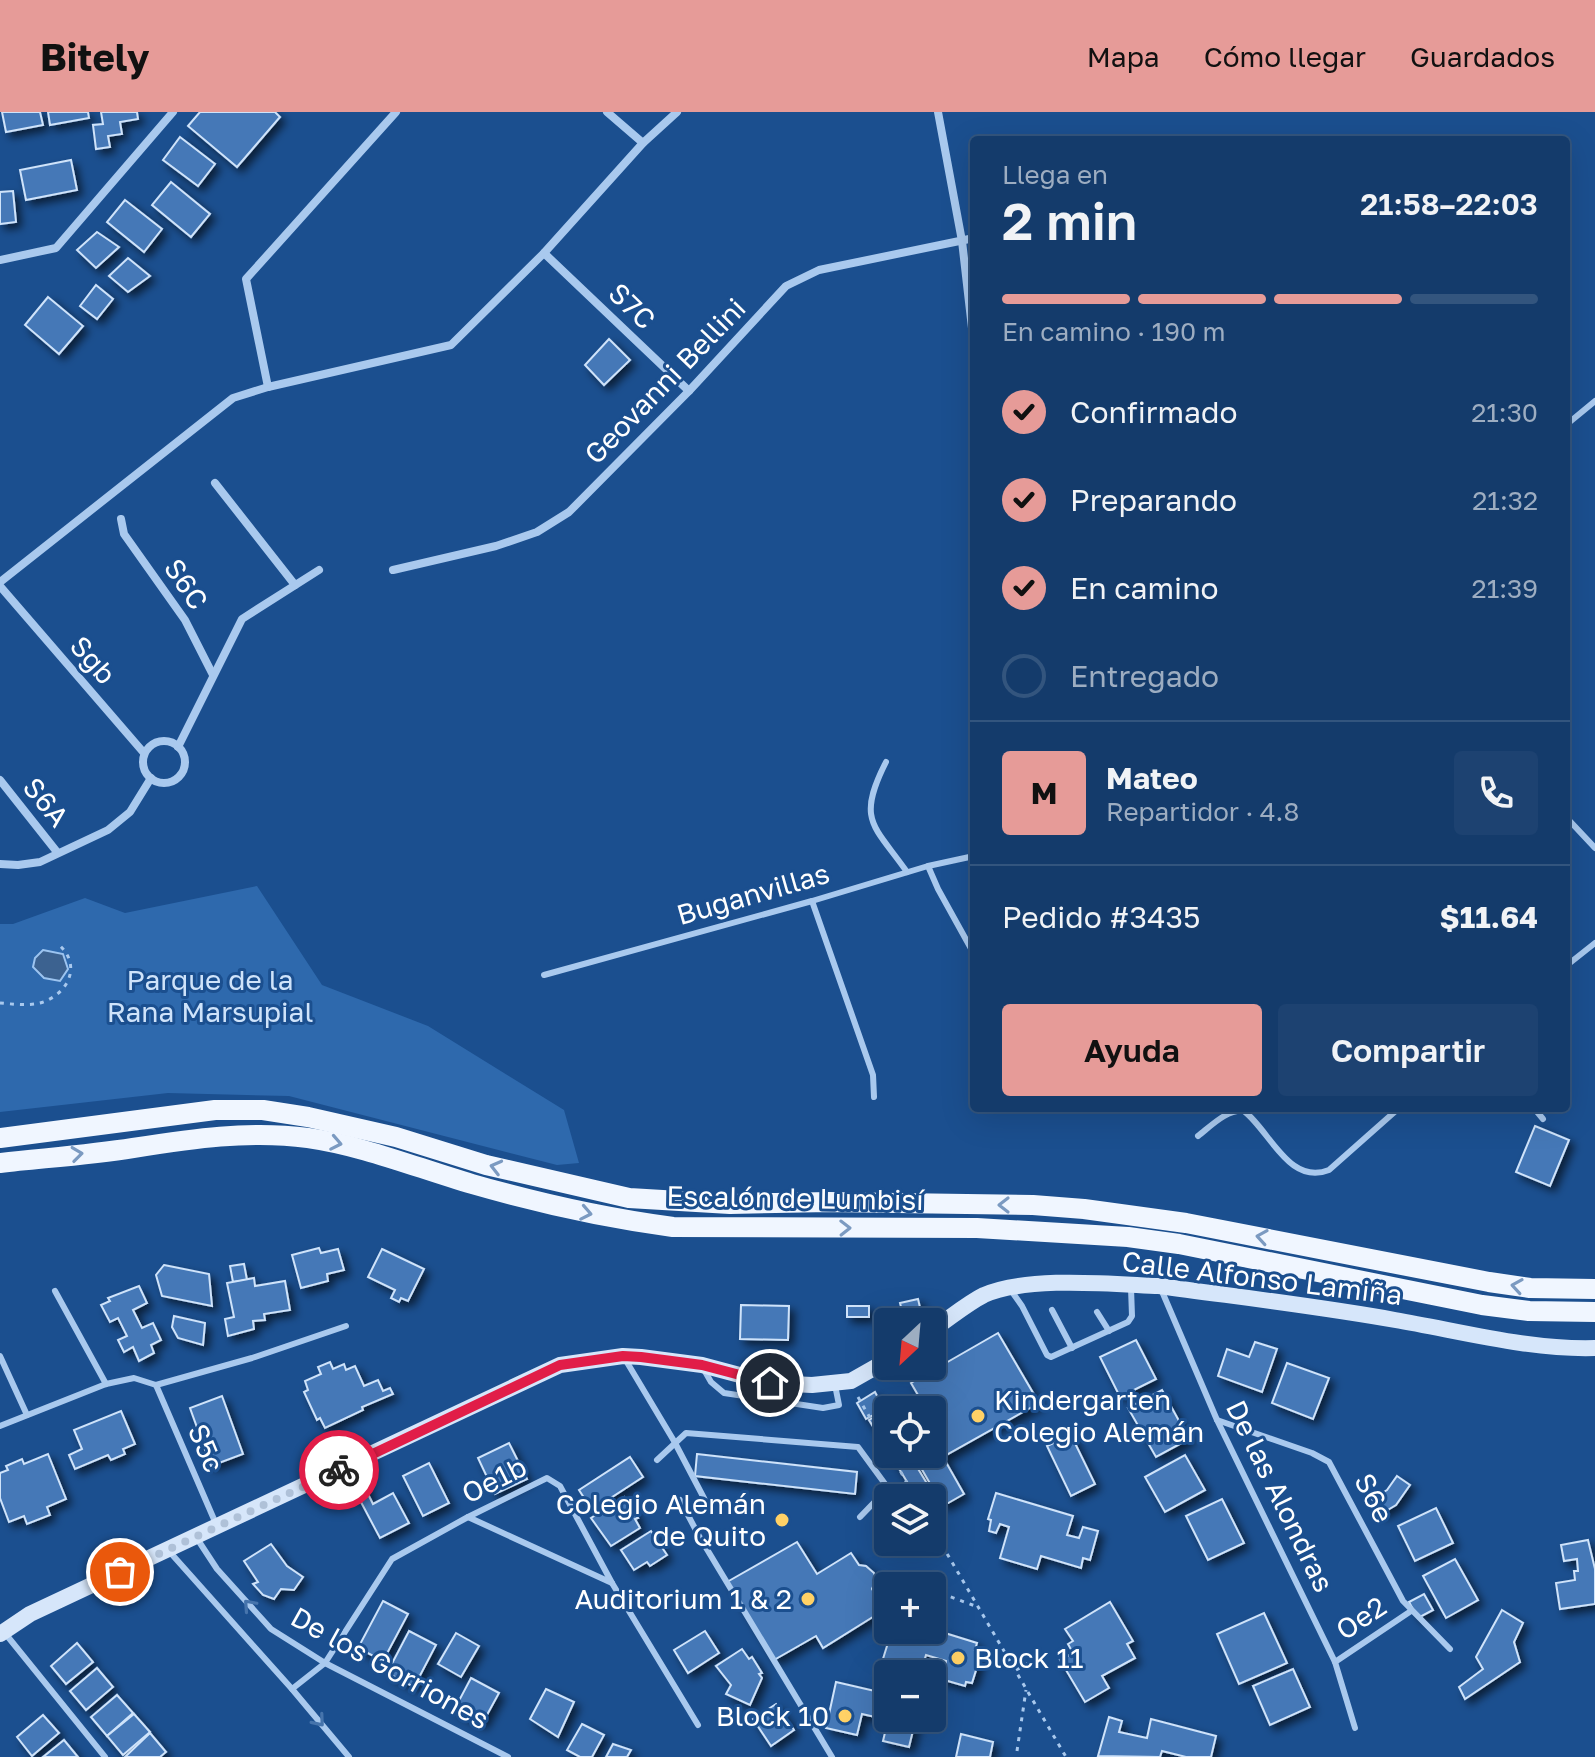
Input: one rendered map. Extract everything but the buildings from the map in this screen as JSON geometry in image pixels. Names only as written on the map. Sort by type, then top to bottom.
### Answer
[{"type":"main road","name":"Escalón de Lumbisí","points":[[0,1138],[215,1110],[263,1110],[396,1137],[486,1165],[629,1198],[730,1204],[829,1202],[1033,1205],[1084,1209],[1186,1223],[1503,1284],[1530,1288],[1595,1289]]},
{"type":"main road","name":"Escalón de Lumbisí","points":[[0,1163],[132,1148],[170,1140],[260,1135],[306,1138],[346,1145],[574,1211],[648,1224],[777,1229],[977,1228],[1128,1237],[1179,1244],[1482,1305],[1529,1311],[1595,1312]]},
{"type":"street","points":[[0,260],[56,248],[173,112]]},
{"type":"street","points":[[268,387],[246,279],[396,112]]},
{"type":"street","points":[[607,112],[643,143]]},
{"type":"street","points":[[0,584],[233,398],[268,387],[451,345],[544,253],[643,143],[677,112]]},
{"type":"street","points":[[938,112],[962,241],[970,311]]},
{"type":"street","name":"Geovanni Bellini","points":[[393,570],[496,546],[537,532],[569,512],[689,391],[786,286],[819,270],[970,239]]},
{"type":"street","name":"S7C","points":[[544,253],[689,391]]},
{"type":"street","points":[[215,483],[295,585]]},
{"type":"street","name":"S6C","points":[[121,519],[124,534],[185,620],[213,675]]},
{"type":"street","points":[[178,747],[242,619],[319,570]]},
{"type":"street","name":"Sgb","points":[[0,584],[144,753]]},
{"type":"street","points":[[159,741],[178,747],[185,759],[182,773],[171,781],[157,782],[151,778],[143,767],[144,753],[148,748],[159,741]]},
{"type":"street","points":[[0,864],[40,862],[108,830],[130,812],[151,778]]},
{"type":"street","name":"S6A","points":[[0,780],[57,852]]},
{"type":"street","name":"Calle Alfonso Lamiña","points":[[946,1320],[982,1296],[1008,1287],[1130,1284],[1373,1316],[1539,1345],[1595,1348]]},
{"type":"street","points":[[2,1633],[30,1614],[560,1365],[623,1356],[702,1365],[770,1383],[835,1384],[851,1381],[874,1368]]},
{"type":"lane","points":[[1570,422],[1595,401]]},
{"type":"lane","points":[[1588,407],[1595,415]]},
{"type":"lane","points":[[886,762],[871,799],[872,824],[907,872]]},
{"type":"lane","points":[[1570,821],[1595,848]]},
{"type":"lane","name":"Buganvillas","points":[[544,975],[928,866],[970,857]]},
{"type":"lane","points":[[928,866],[970,947]]},
{"type":"lane","points":[[812,901],[873,1075],[874,1097]]},
{"type":"lane","points":[[1570,963],[1595,943]]},
{"type":"lane","points":[[1198,1136],[1231,1112]]},
{"type":"lane","points":[[1245,1112],[1293,1166],[1318,1174],[1329,1170],[1394,1112]]},
{"type":"lane","points":[[1537,1112],[1543,1119]]},
{"type":"lane","points":[[1008,1287],[1051,1357],[1128,1322],[1132,1316],[1130,1284]]},
{"type":"lane","name":"De las Alondras","points":[[1159,1286],[1217,1420],[1335,1662],[1355,1728]]},
{"type":"lane","points":[[55,1291],[106,1384]]},
{"type":"lane","points":[[1052,1310],[1072,1348]]},
{"type":"lane","points":[[1097,1312],[1109,1331]]},
{"type":"lane","points":[[0,1426],[106,1384],[134,1378],[156,1385],[252,1358],[346,1326]]},
{"type":"lane","points":[[0,1356],[27,1415]]},
{"type":"lane","points":[[623,1356],[706,1502]]},
{"type":"lane","points":[[702,1365],[711,1382],[724,1393],[823,1408],[839,1405],[835,1384]]},
{"type":"lane","name":"S5c","points":[[156,1385],[218,1527]]},
{"type":"lane","name":"S6e","points":[[1217,1420],[1312,1453],[1329,1462],[1396,1589],[1411,1611],[1450,1649]]},
{"type":"lane","points":[[657,1460],[686,1433],[858,1447],[888,1488],[860,1517]]},
{"type":"lane","name":"Oe1b","points":[[292,1689],[325,1663],[392,1559],[547,1478],[560,1486],[612,1583],[698,1725]]},
{"type":"lane","points":[[680,1500],[832,1757]]},
{"type":"lane","points":[[468,1517],[612,1583]]},
{"type":"lane","name":"De los Gorriones","points":[[196,1537],[217,1569],[271,1629],[325,1663],[508,1757]]},
{"type":"lane","name":"De los Gorriones","points":[[168,1550],[349,1757]]},
{"type":"lane","name":"Oe2","points":[[1335,1662],[1411,1611]]},
{"type":"lane","points":[[2,1633],[105,1757]]},
{"type":"path","points":[[0,1003],[41,1003],[59,991],[68,980],[72,968],[68,953],[58,944]]},
{"type":"path","points":[[857,1396],[874,1425]]},
{"type":"path","points":[[946,1552],[1066,1757]]},
{"type":"path","points":[[946,1595],[978,1607]]},
{"type":"path","points":[[1016,1670],[1045,1654]]},
{"type":"path","points":[[1017,1751],[1026,1690]]},
{"type":"green space","name":"Parque de la Rana Marsupial","points":[[257,886],[322,985],[428,1026],[564,1110],[579,1163],[557,1165],[289,1096],[168,1093],[0,1112],[0,924],[13,924],[85,898],[125,913]]},
{"type":"shaded area","points":[[43,950],[63,954],[68,969],[60,981],[44,978],[33,967],[35,958]]},
{"type":"way so far","points":[[120,1572],[339,1470]]},
{"type":"place","name":"Kindergarten Colegio Alemán","points":[[978,1416]]},
{"type":"place","name":"Colegio Alemán de Quito","points":[[782,1520]]},
{"type":"place","name":"Auditorium 1 & 2","points":[[808,1599]]},
{"type":"place","name":"Block 11","points":[[958,1658]]},
{"type":"place","name":"Block 10","points":[[845,1716]]},
{"type":"route","points":[[339,1470],[560,1365],[623,1356],[641,1357],[702,1365],[770,1383]]}]
